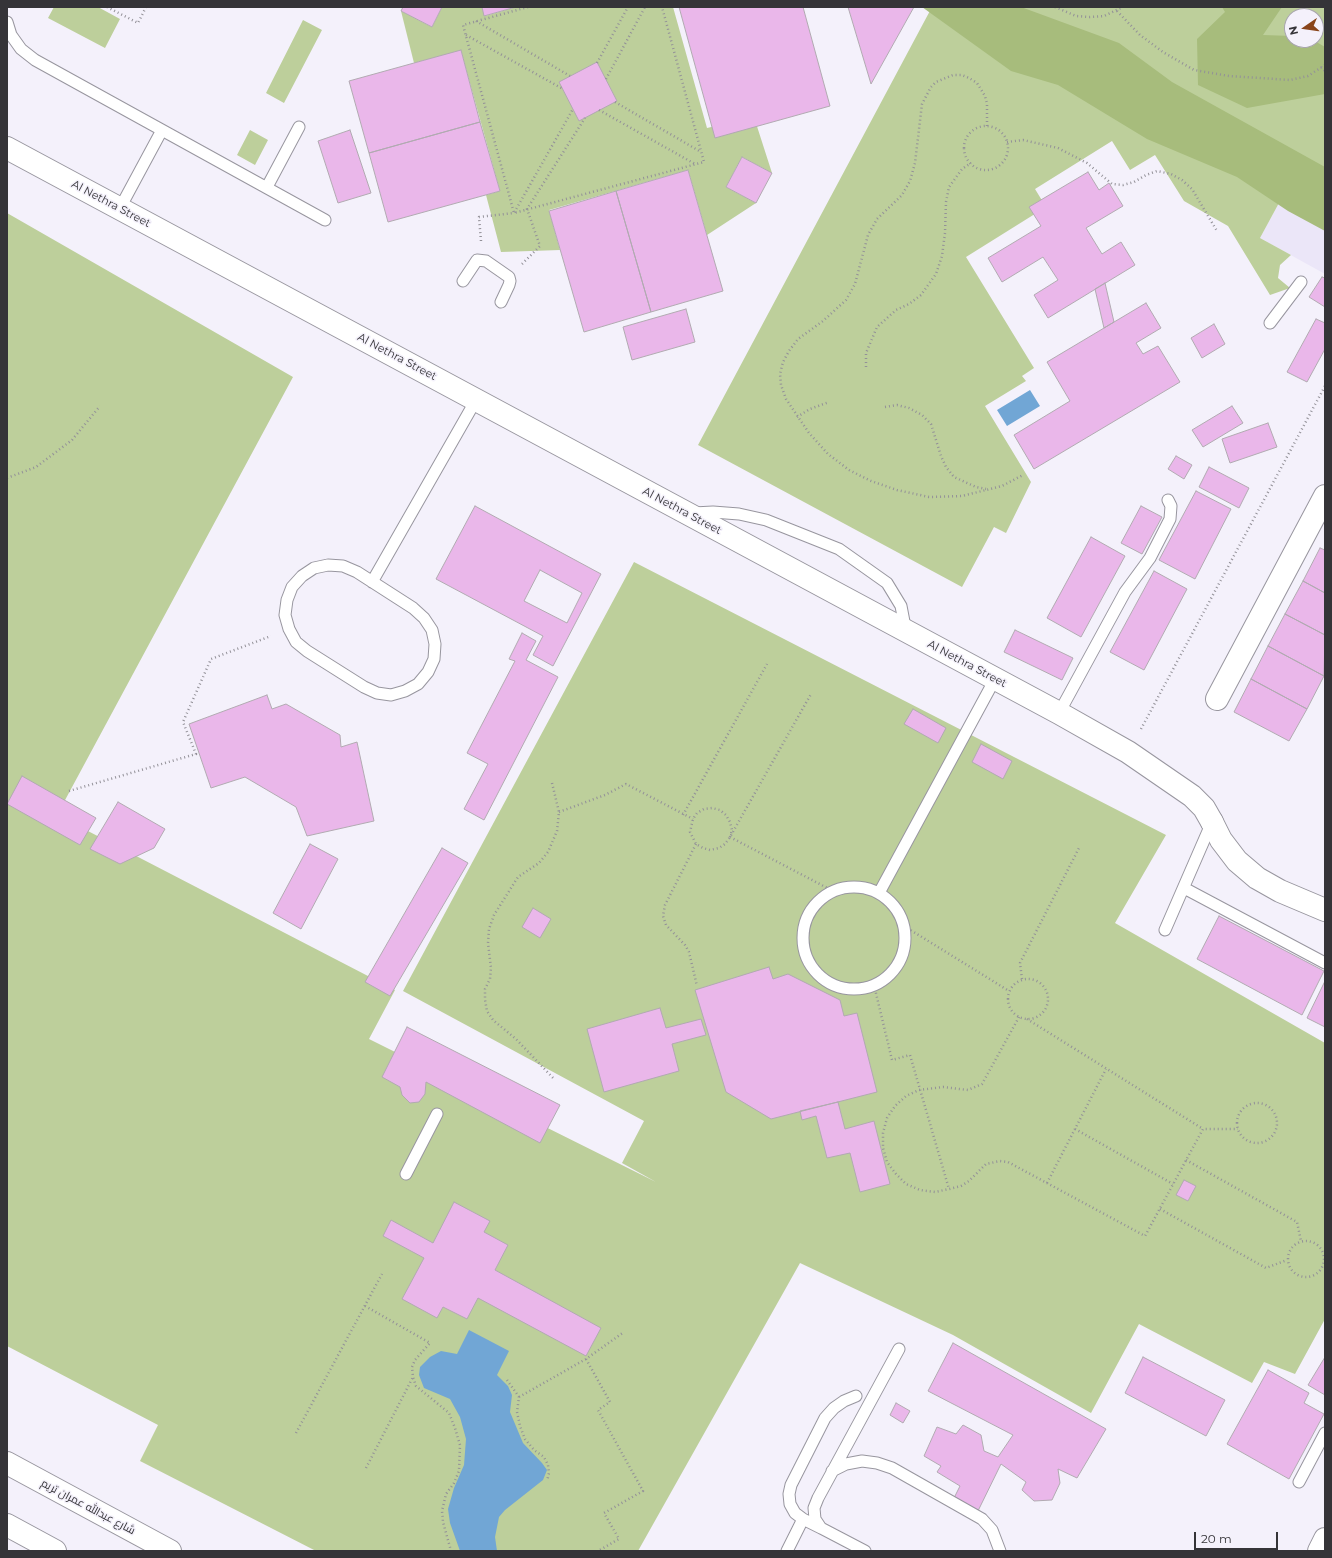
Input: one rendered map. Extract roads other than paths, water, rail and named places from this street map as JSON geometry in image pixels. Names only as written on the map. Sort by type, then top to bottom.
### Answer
[{"type":"street","name":"Al Nethra Street","points":[[7,148],[1059,713],[1128,752],[1192,796],[1204,808],[1221,840],[1237,861],[1257,878],[1280,891],[1325,910]]},
{"type":"street","points":[[1217,699],[1325,496]]},
{"type":"street","name":"شارع عبدالله عمران تريم","points":[[7,1463],[170,1551]]},
{"type":"street","points":[[7,1525],[55,1551]]},
{"type":"street","points":[[1318,1551],[1325,1539]]},
{"type":"lane","points":[[7,22],[11,35],[21,49],[35,60],[326,220]]},
{"type":"lane","points":[[267,187],[299,127]]},
{"type":"lane","points":[[120,208],[162,130]]},
{"type":"lane","points":[[463,281],[474,263],[481,259],[509,277],[510,281],[500,302]]},
{"type":"lane","points":[[1270,323],[1301,282]]},
{"type":"lane","points":[[372,582],[476,400]]},
{"type":"lane","points":[[1059,713],[1127,589],[1150,558],[1170,519],[1171,506],[1168,500]]},
{"type":"lane","points":[[686,513],[713,512],[739,514],[766,520],[839,549],[887,583],[901,606],[906,632]]},
{"type":"lane","points":[[328,565],[343,566],[372,582],[413,608],[424,618],[432,630],[435,644],[434,659],[428,672],[418,684],[406,691],[390,695],[377,693],[364,687],[307,651],[296,642],[289,629],[285,615],[287,600],[292,587],[302,576],[314,568],[328,565]]},
{"type":"lane","points":[[879,893],[995,679]]},
{"type":"lane","points":[[1165,930],[1212,822]]},
{"type":"lane","points":[[856,886],[868,888],[879,893],[890,901],[898,912],[904,926],[905,940],[902,954],[896,967],[886,978],[874,985],[860,989],[846,988],[832,984],[820,976],[808,958],[803,937],[805,923],[816,904],[833,891],[856,886]]},
{"type":"lane","points":[[1184,888],[1325,963]]},
{"type":"lane","points":[[406,1174],[437,1114]]},
{"type":"lane","points":[[821,1528],[815,1519],[814,1508],[832,1471],[899,1349]]},
{"type":"lane","points":[[856,1396],[844,1401],[834,1408],[825,1418],[791,1485],[789,1494],[790,1504],[795,1513],[802,1519],[865,1551]]},
{"type":"lane","points":[[1299,1482],[1325,1433]]},
{"type":"lane","points":[[832,1471],[846,1464],[862,1461],[877,1463],[892,1468],[982,1519],[992,1530],[1000,1551]]},
{"type":"lane","points":[[787,1551],[802,1519]]},
{"type":"water","points":[[1030,390],[1040,406],[1007,426],[997,410]]},
{"type":"water","points":[[469,1330],[509,1351],[497,1375],[508,1386],[512,1395],[510,1412],[523,1443],[547,1470],[543,1480],[505,1510],[499,1517],[495,1537],[497,1551],[460,1551],[450,1523],[448,1509],[454,1488],[464,1465],[466,1439],[460,1417],[450,1399],[424,1388],[419,1375],[420,1367],[430,1357],[441,1351],[457,1354]]}]
